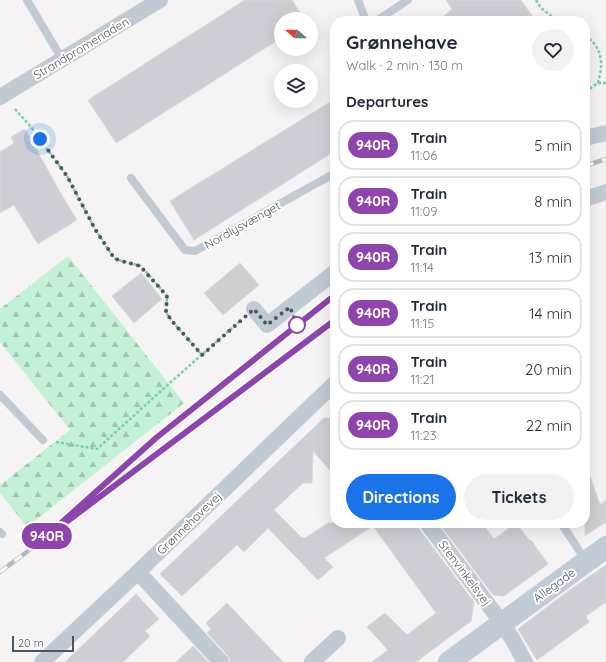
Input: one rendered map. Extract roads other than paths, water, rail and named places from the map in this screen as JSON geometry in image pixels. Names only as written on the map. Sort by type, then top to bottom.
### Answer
[{"type":"main road","name":"Allegade","points":[[449,662],[606,547]]},
{"type":"street","name":"Strandpromenaden","points":[[1,94],[160,0]]},
{"type":"street","points":[[590,137],[606,133]]},
{"type":"street","points":[[590,197],[606,192]]},
{"type":"street","points":[[254,309],[267,325],[330,276]]},
{"type":"street","name":"Grønnehavevej","points":[[42,662],[330,393]]},
{"type":"street","name":"Stenvinkelsvej","points":[[432,528],[502,623]]},
{"type":"street","points":[[138,572],[221,662]]},
{"type":"street","points":[[502,623],[525,662]]},
{"type":"street","points":[[312,662],[338,638]]},
{"type":"lane","points":[[27,0],[62,59]]},
{"type":"lane","points":[[358,0],[364,16]]},
{"type":"lane","points":[[384,16],[408,0]]},
{"type":"lane","name":"Nordlysvænget","points":[[131,178],[185,250],[195,251],[330,176]]},
{"type":"lane","points":[[0,395],[43,440]]},
{"type":"lane","points":[[564,528],[587,561]]},
{"type":"railway","points":[[590,164],[606,159]]},
{"type":"railway","points":[[83,503],[156,438],[330,299]]},
{"type":"railway","points":[[0,572],[330,324]]},
{"type":"train","name":"940R","points":[[330,299],[156,438],[41,541],[330,324]]}]
